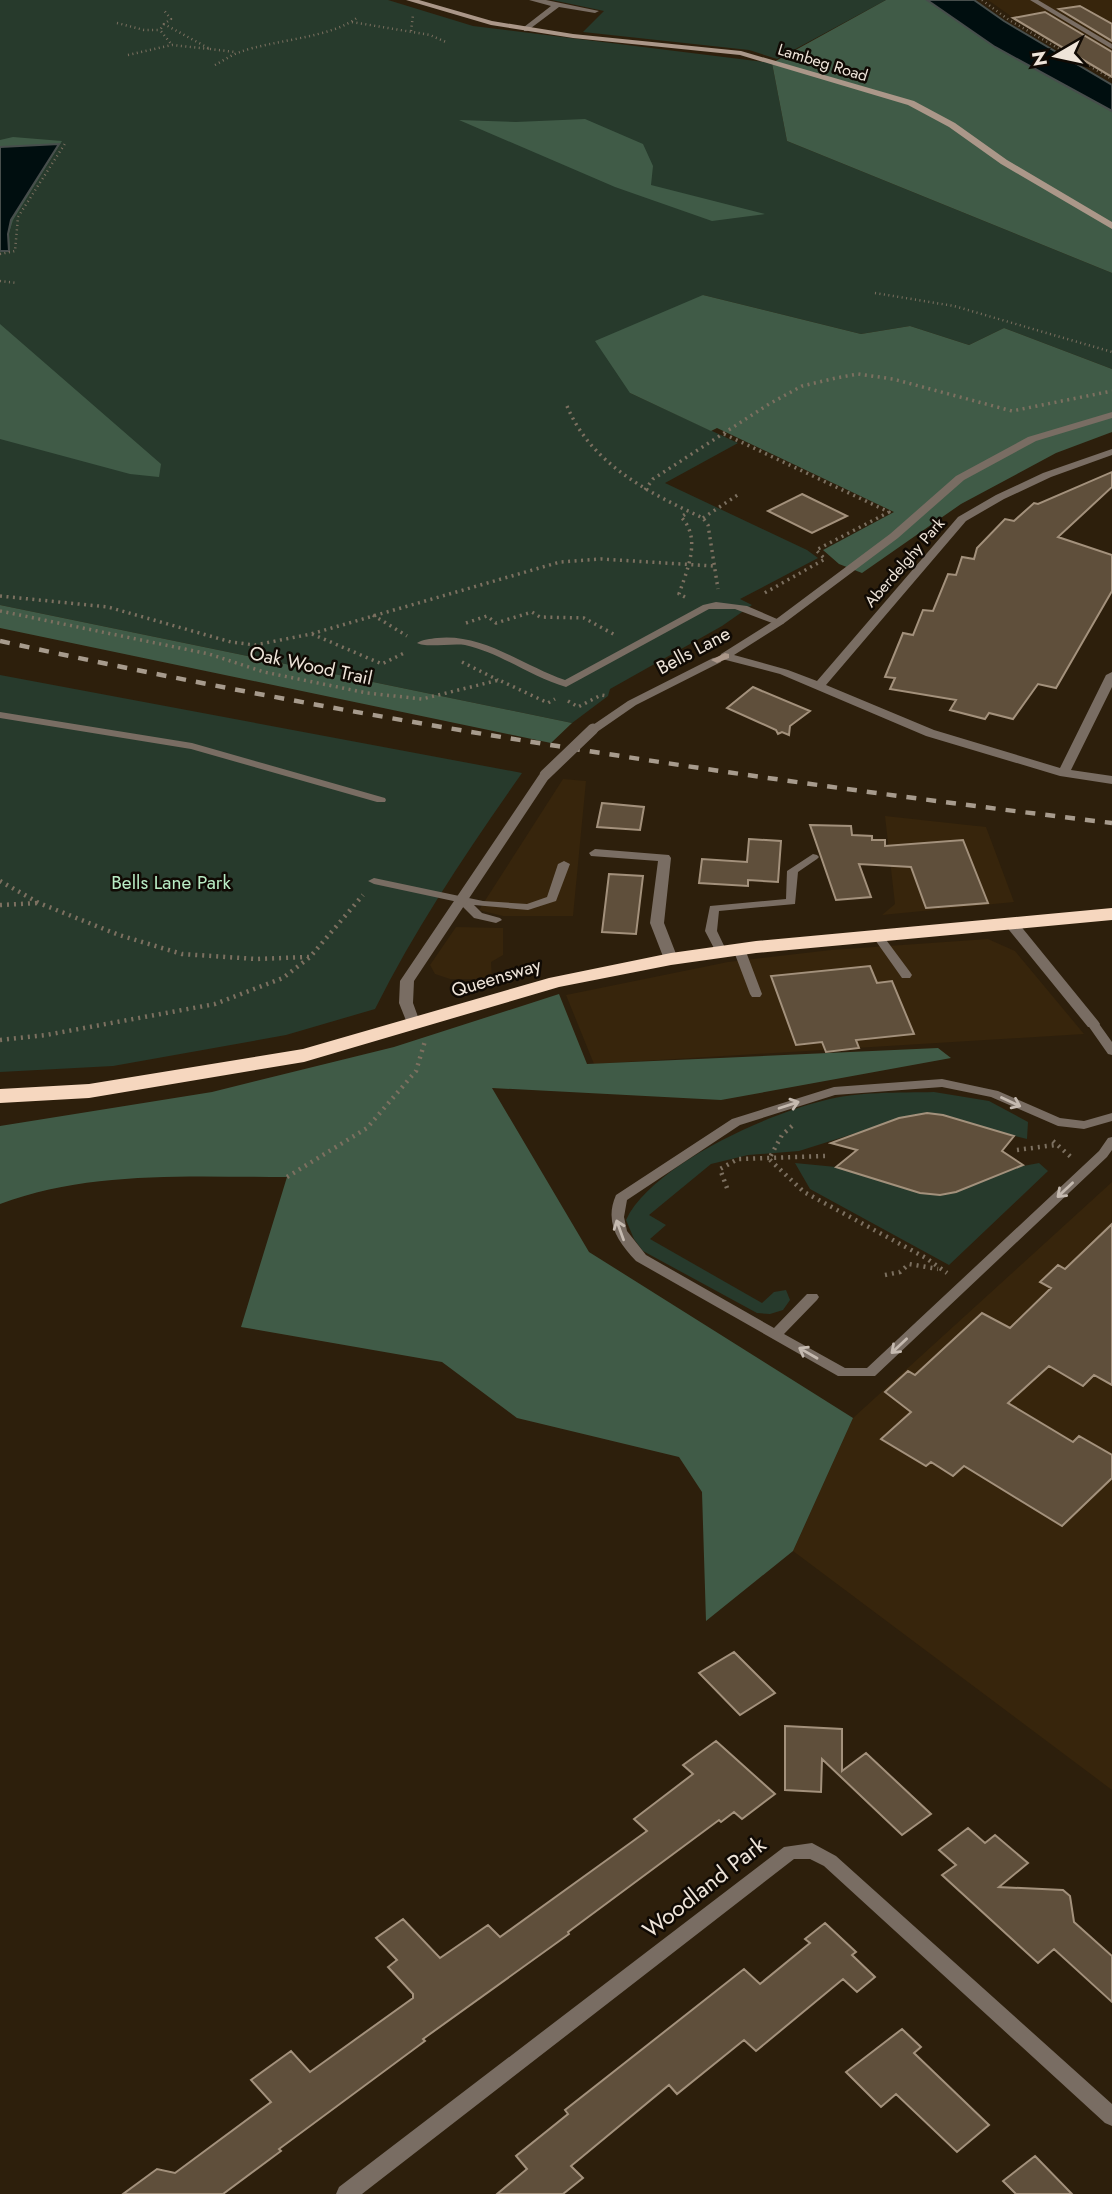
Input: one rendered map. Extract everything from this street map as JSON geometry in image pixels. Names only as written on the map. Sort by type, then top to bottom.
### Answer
[{"type":"highway","name":"Queensway","points":[[0,1096],[89,1091],[304,1055],[423,1023],[556,982],[671,959],[877,935],[1112,914]]},
{"type":"main road","name":"Lambeg Road","points":[[410,0],[491,23],[527,29],[741,53],[911,103],[952,125],[1004,162],[1112,226]]},
{"type":"street","points":[[533,0],[595,11]]},
{"type":"street","points":[[527,29],[557,5]]},
{"type":"street","name":"Bells Lane","points":[[423,1023],[406,1003],[407,981],[545,775],[593,729],[632,704],[721,658],[779,622],[894,536],[960,478],[1032,439],[1112,415]]},
{"type":"street","name":"Aberdelghy Park","points":[[818,687],[962,519],[1047,475],[1112,452]]},
{"type":"street","points":[[721,658],[784,672],[930,733],[1064,773],[1112,780]]},
{"type":"street","points":[[1064,773],[1112,675]]},
{"type":"street","points":[[595,853],[666,858],[657,923],[671,959]]},
{"type":"street","points":[[1010,922],[1093,1024]]},
{"type":"street","name":"Woodland Park","points":[[346,2194],[790,1852],[812,1851],[830,1861],[1112,2117]]},
{"type":"lane","points":[[1033,0],[1112,47]]},
{"type":"lane","points":[[422,643],[446,638],[477,643],[548,679],[566,684],[706,607],[727,604],[779,622]]},
{"type":"lane","points":[[0,715],[192,746],[381,800]]},
{"type":"lane","points":[[757,994],[730,951],[711,931],[714,908],[791,902],[793,872],[813,857]]},
{"type":"lane","points":[[374,881],[462,901],[528,907],[552,899],[564,864]]},
{"type":"lane","points":[[462,901],[478,916],[496,920]]},
{"type":"lane","points":[[877,935],[906,975]]},
{"type":"lane","points":[[1093,1024],[1112,1051]]},
{"type":"lane","points":[[1112,1117],[1084,1125],[1058,1122],[994,1094],[942,1083],[834,1091],[736,1122],[621,1198],[616,1218],[621,1238],[641,1258],[843,1373],[870,1373],[1087,1170],[1112,1141]]},
{"type":"lane","points":[[776,1334],[812,1297]]},
{"type":"path","points":[[982,0],[1009,20],[1112,79]]},
{"type":"path","points":[[160,30],[171,19],[163,9]]},
{"type":"path","points":[[128,55],[172,45],[239,52],[276,45],[352,22],[358,17]]},
{"type":"path","points":[[352,22],[430,35],[448,43]]},
{"type":"path","points":[[117,23],[144,30],[160,30]]},
{"type":"path","points":[[164,24],[210,49]]},
{"type":"path","points":[[160,30],[172,45]]},
{"type":"path","points":[[215,65],[239,52]]},
{"type":"path","points":[[0,254],[15,251],[18,217],[66,142]]},
{"type":"path","points":[[0,281],[17,283]]},
{"type":"path","points":[[875,293],[954,306],[1112,352]]},
{"type":"path","points":[[645,490],[653,479],[802,386],[858,374],[893,379],[1012,411],[1112,391]]},
{"type":"path","points":[[566,406],[571,421],[604,459],[645,490],[703,518],[708,525],[713,566],[727,604],[754,598],[825,559],[816,550],[889,512],[723,433]]},
{"type":"path","points":[[703,518],[738,494]]},
{"type":"path","points":[[689,512],[681,517],[692,529],[689,565],[678,594],[706,607]]},
{"type":"path","points":[[0,596],[108,607],[232,642],[255,645],[311,634],[372,614],[560,562],[601,559],[713,566]]},
{"type":"path","name":"Oak Wood Trail","points":[[0,611],[196,651],[264,672],[367,693],[422,699],[499,680],[548,703],[559,696],[579,707],[601,695],[605,697]]},
{"type":"path","points":[[446,638],[460,625],[487,616],[496,623],[532,612],[540,617],[584,618],[635,646]]},
{"type":"path","points":[[372,614],[387,626],[422,643]]},
{"type":"path","points":[[311,634],[382,664],[422,643]]},
{"type":"path","points":[[0,881],[39,903],[118,934],[182,954],[256,959],[310,957]]},
{"type":"path","points":[[0,1040],[46,1035],[215,1004],[283,978],[310,957],[339,926],[374,881]]},
{"type":"path","points":[[0,905],[39,903]]},
{"type":"path","points":[[287,1177],[367,1128],[416,1071],[423,1023]]},
{"type":"path","points":[[769,1159],[782,1135],[815,1106],[813,1097]]},
{"type":"path","points":[[1044,1117],[1055,1145],[1087,1170]]},
{"type":"path","points":[[1017,1150],[1055,1145]]},
{"type":"path","points":[[727,1188],[720,1169],[738,1159],[825,1156]]},
{"type":"path","points":[[769,1159],[804,1192],[926,1258],[939,1269],[966,1283]]},
{"type":"path","points":[[885,1275],[900,1272],[909,1264],[939,1269]]},
{"type":"shaded area","points":[[927,0],[974,0],[1004,21],[1112,85],[1112,111],[995,47]]},
{"type":"shaded area","points":[[988,0],[1112,0],[1112,77],[1015,19]]},
{"type":"shaded area","points":[[59,144],[11,220],[9,251],[0,251],[0,147]]},
{"type":"shaded area","points":[[563,779],[586,781],[573,916],[503,916],[479,910]]},
{"type":"shaded area","points":[[885,816],[986,827],[1014,902],[882,915],[895,904]]},
{"type":"shaded area","points":[[456,927],[503,928],[503,955],[491,962],[492,979],[450,979],[435,974],[430,965]]},
{"type":"shaded area","points":[[988,939],[1015,951],[1084,1034],[594,1064],[566,995],[728,962],[831,950]]},
{"type":"shaded area","points":[[1112,1182],[1112,1790],[793,1551],[853,1418]]},
{"type":"green space","points":[[0,0],[388,0],[473,26],[772,63],[787,141],[1112,273],[1112,369],[1004,328],[969,345],[910,326],[861,334],[703,295],[630,393],[738,443],[665,483],[807,550],[818,558],[740,599],[752,605],[722,626],[610,689],[608,696],[572,723],[0,605]]},
{"type":"green space","points":[[552,0],[886,0],[777,59],[749,50],[583,32],[604,11]]},
{"type":"green space","points":[[886,0],[927,0],[995,47],[1112,111],[1112,273],[787,141],[772,63]]},
{"type":"green space","points":[[585,119],[643,144],[653,166],[651,185],[765,214],[712,221],[615,187],[459,120],[516,122]]},
{"type":"green space","points":[[13,137],[62,141],[13,220],[9,233],[10,251],[0,252],[9,251],[8,234],[11,220],[58,144],[0,147],[0,140]]},
{"type":"green space","points":[[703,295],[861,334],[910,326],[969,345],[1004,328],[1112,369],[1112,432],[1056,453],[961,504],[862,573],[839,564],[823,550],[894,512],[717,428],[711,431],[630,393],[595,341]]},
{"type":"green space","points":[[0,324],[161,464],[159,477],[130,474],[0,439]]},
{"type":"green space","points":[[0,605],[572,723],[551,743],[0,628]]},
{"type":"green space","name":"Bells Lane Park","points":[[0,675],[522,773],[444,888],[375,1009],[286,1035],[113,1066],[0,1072]]},
{"type":"green space","points":[[559,994],[587,1064],[938,1048],[951,1058],[721,1100],[492,1088],[589,1252],[853,1418],[793,1551],[706,1621],[702,1492],[679,1457],[517,1418],[442,1362],[241,1327],[287,1177],[178,1177],[105,1181],[70,1185],[0,1204],[0,1126],[212,1092],[394,1047]]},
{"type":"green space","points":[[934,1092],[989,1101],[1028,1122],[1027,1139],[927,1113],[913,1115],[799,1151],[748,1155],[711,1164],[649,1215],[666,1225],[650,1239],[762,1303],[774,1292],[786,1290],[790,1300],[783,1310],[770,1314],[757,1313],[643,1251],[634,1239],[626,1220],[639,1200],[684,1162],[742,1131],[798,1108],[836,1098],[878,1093]]},
{"type":"green space","points":[[795,1163],[836,1167],[920,1193],[956,1192],[1018,1167],[1039,1163],[1048,1171],[949,1265],[810,1189]]},
{"type":"building","points":[[1080,6],[1112,24],[1112,41],[1059,9]]},
{"type":"building","points":[[1045,12],[1112,52],[1112,77],[1013,18]]},
{"type":"building","points":[[1112,472],[1112,487],[1058,537],[1112,555],[1112,591],[1056,688],[1038,684],[1013,719],[989,713],[985,719],[950,710],[956,700],[890,689],[895,678],[885,677],[903,633],[913,635],[923,610],[933,611],[948,574],[956,575],[962,557],[974,559],[977,548],[1005,519],[1014,521],[1034,503],[1038,504]]},
{"type":"building","points":[[802,494],[847,516],[812,533],[768,511]]},
{"type":"building","points":[[753,687],[810,711],[790,726],[789,735],[782,732],[778,734],[776,730],[727,708]]},
{"type":"building","points":[[602,803],[644,807],[640,830],[597,827]]},
{"type":"building","points":[[810,825],[851,826],[852,835],[885,840],[885,846],[963,840],[988,903],[926,908],[911,867],[859,864],[871,897],[836,900]]},
{"type":"building","points":[[749,839],[781,841],[778,882],[748,880],[748,886],[699,883],[702,859],[747,862]]},
{"type":"building","points":[[609,874],[643,876],[636,934],[602,932]]},
{"type":"building","points":[[870,966],[877,983],[892,981],[914,1034],[856,1040],[859,1048],[826,1052],[822,1042],[796,1045],[771,976]]},
{"type":"building","points":[[927,1113],[943,1115],[1014,1136],[1002,1151],[1023,1165],[956,1192],[940,1195],[920,1193],[836,1167],[857,1150],[831,1143],[899,1118]]},
{"type":"building","points":[[1112,1224],[1112,1385],[1094,1375],[1083,1386],[1049,1366],[1008,1403],[1073,1442],[1079,1436],[1112,1455],[1112,1478],[1062,1526],[964,1466],[953,1476],[931,1462],[926,1466],[881,1439],[911,1412],[885,1392],[908,1371],[915,1375],[982,1313],[1010,1328],[1051,1288],[1040,1282],[1058,1265],[1065,1269]]},
{"type":"building","points":[[734,1652],[775,1693],[740,1715],[699,1673]]},
{"type":"building","points":[[785,1726],[842,1729],[842,1771],[866,1753],[931,1814],[902,1835],[822,1759],[821,1792],[785,1790]]},
{"type":"building","points":[[716,1741],[775,1794],[742,1819],[734,1812],[721,1822],[719,1820],[568,1932],[569,1934],[423,2039],[425,2041],[223,2194],[123,2194],[157,2169],[175,2173],[271,2102],[251,2080],[291,2051],[310,2072],[413,1998],[413,1994],[388,1967],[397,1960],[376,1938],[403,1919],[440,1958],[488,1925],[500,1937],[647,1831],[634,1819],[693,1774],[683,1765]]},
{"type":"building","points":[[968,1828],[985,1843],[995,1835],[1028,1863],[999,1887],[1063,1890],[1070,1896],[1074,1922],[1112,1956],[1112,2002],[1054,1949],[1038,1963],[942,1875],[956,1865],[939,1850]]},
{"type":"building","points":[[825,1923],[856,1952],[852,1955],[875,1977],[857,1992],[843,1979],[756,2051],[744,2040],[677,2094],[669,2085],[571,2166],[583,2178],[563,2194],[497,2194],[527,2169],[516,2156],[568,2114],[565,2110],[744,1969],[760,1984],[810,1943],[805,1939]]},
{"type":"building","points":[[902,2029],[921,2047],[914,2053],[989,2125],[957,2152],[896,2094],[881,2107],[846,2072]]},
{"type":"building","points":[[1035,2156],[1072,2194],[1016,2194],[1003,2181]]},
{"type":"railway","points":[[0,641],[276,697],[554,746],[832,787],[1112,823]]}]
